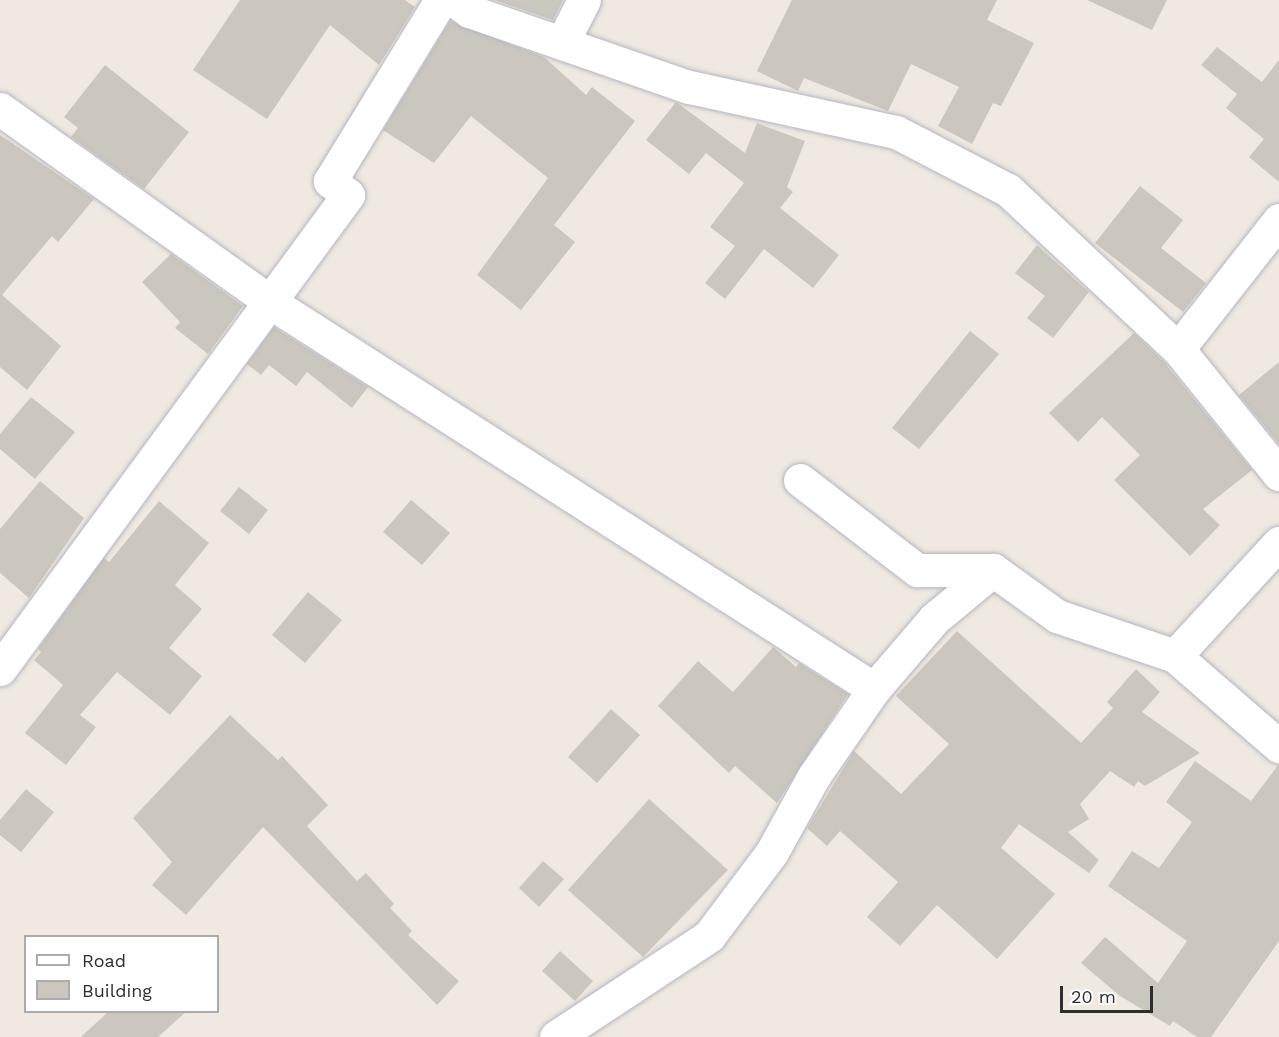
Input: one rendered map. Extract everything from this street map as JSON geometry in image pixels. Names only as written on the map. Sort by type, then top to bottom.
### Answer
[{"type":"street","points":[[0,669],[201,389],[273,304],[348,195],[330,181],[441,0]]},
{"type":"street","points":[[454,0],[562,43],[689,87],[896,132],[1008,190],[1178,349],[1279,474]]},
{"type":"street","points":[[562,43],[584,0]]},
{"type":"street","points":[[0,109],[273,304],[874,689]]},
{"type":"street","points":[[1178,349],[1279,220]]},
{"type":"street","points":[[800,480],[917,570],[993,570],[1057,616],[1175,656],[1279,746]]},
{"type":"street","points":[[1175,656],[1279,543]]},
{"type":"street","points":[[556,1037],[709,936],[772,852],[814,776],[874,689],[934,619],[993,570]]},
{"type":"building","points":[[240,0],[405,0],[415,7],[379,65],[330,25],[267,119],[193,70]]},
{"type":"building","points":[[495,0],[563,0],[553,20]]},
{"type":"building","points":[[792,0],[997,0],[987,20],[1034,43],[1001,106],[993,103],[972,144],[938,126],[959,87],[911,64],[888,111],[804,78],[798,91],[757,71]]},
{"type":"building","points":[[1087,0],[1167,0],[1152,30]]},
{"type":"building","points":[[450,21],[544,57],[586,95],[592,87],[635,121],[554,225],[575,242],[521,310],[477,275],[548,178],[471,116],[434,163],[383,130]]},
{"type":"building","points":[[1217,47],[1262,82],[1279,60],[1279,182],[1249,157],[1264,139],[1226,108],[1237,94],[1201,65]]},
{"type":"building","points":[[105,65],[189,132],[144,189],[71,137],[78,128],[64,117]]},
{"type":"building","points":[[676,102],[745,153],[757,123],[805,141],[787,187],[793,192],[780,208],[839,255],[813,288],[764,249],[725,299],[705,283],[735,246],[710,227],[744,183],[706,153],[689,174],[646,140]]},
{"type":"building","points":[[0,135],[94,199],[58,242],[52,236],[2,295],[61,346],[27,390],[0,367]]},
{"type":"building","points":[[1140,186],[1183,220],[1161,248],[1206,283],[1183,312],[1095,243]]},
{"type":"building","points":[[1037,245],[1089,292],[1053,338],[1027,318],[1045,296],[1015,273]]},
{"type":"building","points":[[171,254],[243,306],[208,354],[175,328],[180,322],[142,282]]},
{"type":"building","points":[[274,327],[368,387],[352,408],[307,372],[296,386],[269,365],[261,375],[247,364]]},
{"type":"building","points":[[970,331],[999,354],[919,449],[892,428]]},
{"type":"building","points":[[1134,333],[1164,362],[1252,470],[1203,509],[1220,525],[1190,556],[1114,480],[1140,455],[1102,417],[1078,442],[1049,413]]},
{"type":"building","points":[[1279,362],[1279,444],[1239,395]]},
{"type":"building","points":[[31,397],[75,432],[35,479],[0,449],[0,434]]},
{"type":"building","points":[[40,481],[84,518],[29,598],[0,573],[0,529]]},
{"type":"building","points":[[239,487],[268,510],[249,534],[220,511]]},
{"type":"building","points":[[411,500],[450,533],[422,565],[383,532]]},
{"type":"building","points":[[159,501],[209,543],[175,585],[202,609],[169,648],[202,676],[170,715],[117,672],[80,715],[96,727],[66,765],[25,733],[63,685],[34,660],[41,652],[38,649],[104,558],[109,562]]},
{"type":"building","points":[[308,592],[342,620],[305,663],[272,635]]},
{"type":"building","points":[[957,631],[1081,743],[1113,708],[1107,702],[1136,669],[1160,692],[1142,712],[1200,753],[1145,786],[1138,781],[1134,787],[1110,771],[1080,804],[1089,819],[1068,832],[1099,860],[1089,873],[1019,824],[1001,848],[1055,894],[997,959],[937,905],[900,946],[867,917],[898,882],[840,831],[827,846],[807,828],[854,751],[901,794],[949,744],[896,696]]},
{"type":"building","points":[[773,647],[796,667],[799,663],[848,694],[777,803],[735,766],[729,773],[658,706],[698,661],[733,692]]},
{"type":"building","points":[[611,709],[640,735],[597,783],[568,757]]},
{"type":"building","points":[[230,715],[278,760],[282,756],[328,805],[307,826],[357,881],[366,873],[394,904],[390,908],[412,931],[408,935],[459,981],[437,1005],[263,827],[186,915],[152,885],[172,862],[133,818]]},
{"type":"building","points":[[1195,761],[1251,801],[1279,764],[1279,941],[1211,1037],[1197,1037],[1173,1021],[1170,1026],[1120,996],[1081,963],[1105,937],[1158,983],[1187,941],[1108,886],[1132,851],[1159,868],[1192,822],[1166,802]]},
{"type":"building","points":[[26,789],[54,812],[21,852],[0,835],[0,820]]},
{"type":"building","points":[[649,799],[728,870],[643,957],[568,890]]},
{"type":"building","points":[[543,861],[564,879],[539,907],[519,888]]},
{"type":"building","points":[[560,951],[593,981],[575,1001],[542,971]]},
{"type":"building","points":[[107,1013],[185,1013],[158,1037],[81,1037]]}]
